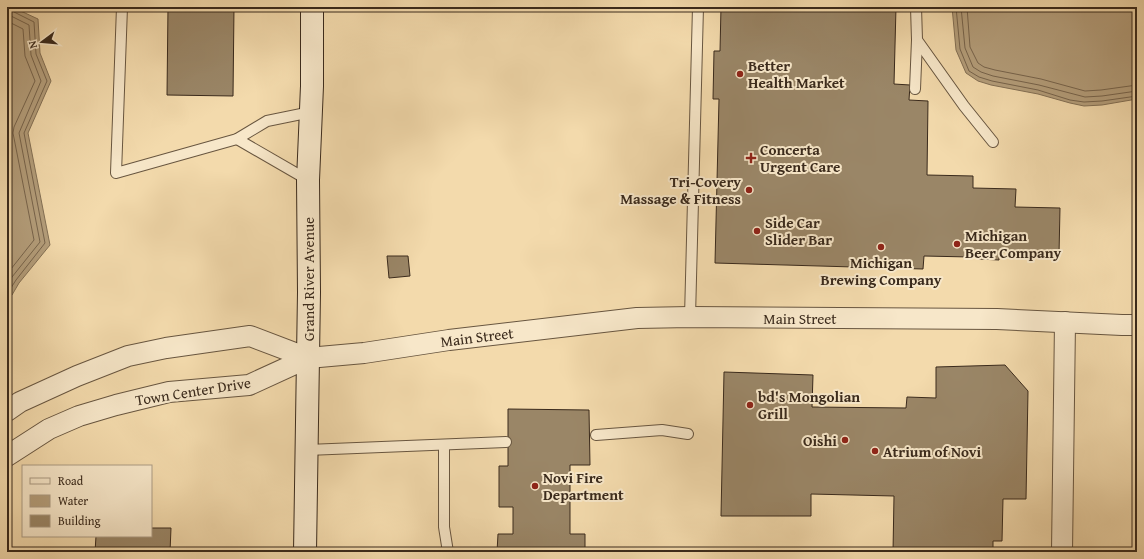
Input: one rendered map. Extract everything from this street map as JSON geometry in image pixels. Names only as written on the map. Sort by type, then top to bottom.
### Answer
[{"type":"main road","name":"Grand River Avenue","points":[[305,552],[309,292],[308,180],[311,112],[312,7]]},
{"type":"street","name":"Main Street","points":[[308,358],[364,353],[449,340],[637,318],[997,319],[1137,325]]},
{"type":"street","points":[[1062,552],[1065,322]]},
{"type":"street","points":[[7,411],[20,402],[77,376],[128,356],[166,348],[250,336],[308,358]]},
{"type":"street","name":"Town Center Drive","points":[[7,456],[49,429],[79,416],[169,392],[249,385],[308,358]]},
{"type":"lane","points":[[122,7],[116,173],[237,139],[267,121],[311,112]]},
{"type":"lane","points":[[690,317],[698,7]]},
{"type":"lane","points":[[915,89],[917,40],[916,7]]},
{"type":"lane","points":[[917,40],[964,106],[993,142]]},
{"type":"lane","points":[[237,139],[308,180]]},
{"type":"lane","points":[[596,435],[662,430],[688,434]]},
{"type":"lane","points":[[307,450],[506,442]]},
{"type":"lane","points":[[444,445],[444,527],[448,552]]},
{"type":"water","points":[[7,7],[12,7],[38,19],[40,53],[51,81],[28,133],[50,245],[19,283],[12,295],[7,296]]},
{"type":"water","points":[[952,7],[1137,7],[1137,99],[1102,105],[1084,106],[978,81],[966,73],[956,50]]},
{"type":"building","points":[[168,7],[234,7],[233,96],[167,95]]},
{"type":"building","points":[[721,7],[896,7],[894,84],[910,85],[909,100],[928,101],[927,175],[973,176],[973,188],[1016,189],[1015,207],[1060,208],[1059,254],[999,252],[999,260],[979,259],[980,252],[970,251],[970,257],[924,256],[923,269],[715,263],[719,99],[713,99],[714,51],[720,51]]},
{"type":"building","points":[[387,256],[408,256],[410,276],[389,278]]},
{"type":"building","name":"Atrium of Novi","points":[[1005,365],[1028,391],[1026,499],[1003,499],[1002,541],[993,541],[993,552],[893,552],[894,496],[811,494],[811,516],[721,516],[724,372],[813,375],[812,407],[906,408],[907,397],[936,398],[936,367]]},
{"type":"building","name":"Novi Fire Department","points":[[508,409],[589,410],[590,465],[570,465],[570,534],[585,534],[585,552],[497,552],[498,534],[513,534],[513,507],[499,507],[499,466],[508,466]]},
{"type":"building","points":[[152,528],[171,528],[170,552],[95,552],[96,537],[152,537]]},
{"type":"place","name":"Better Health Market","points":[[740,74]]},
{"type":"place","name":"Concerta Urgent Care","points":[[751,158]]},
{"type":"place","name":"Tri-Covery Massage & Fitness","points":[[749,190]]},
{"type":"place","name":"Side Car Slider Bar","points":[[757,231]]},
{"type":"place","name":"Michigan Beer Company","points":[[957,244]]},
{"type":"place","name":"Michigan Brewing Company","points":[[881,247]]},
{"type":"place","name":"bd's Mongolian Grill","points":[[750,405]]},
{"type":"place","name":"Oishi","points":[[845,440]]},
{"type":"place","name":"Atrium of Novi","points":[[875,451]]},
{"type":"place","name":"Novi Fire Department","points":[[535,486]]}]
